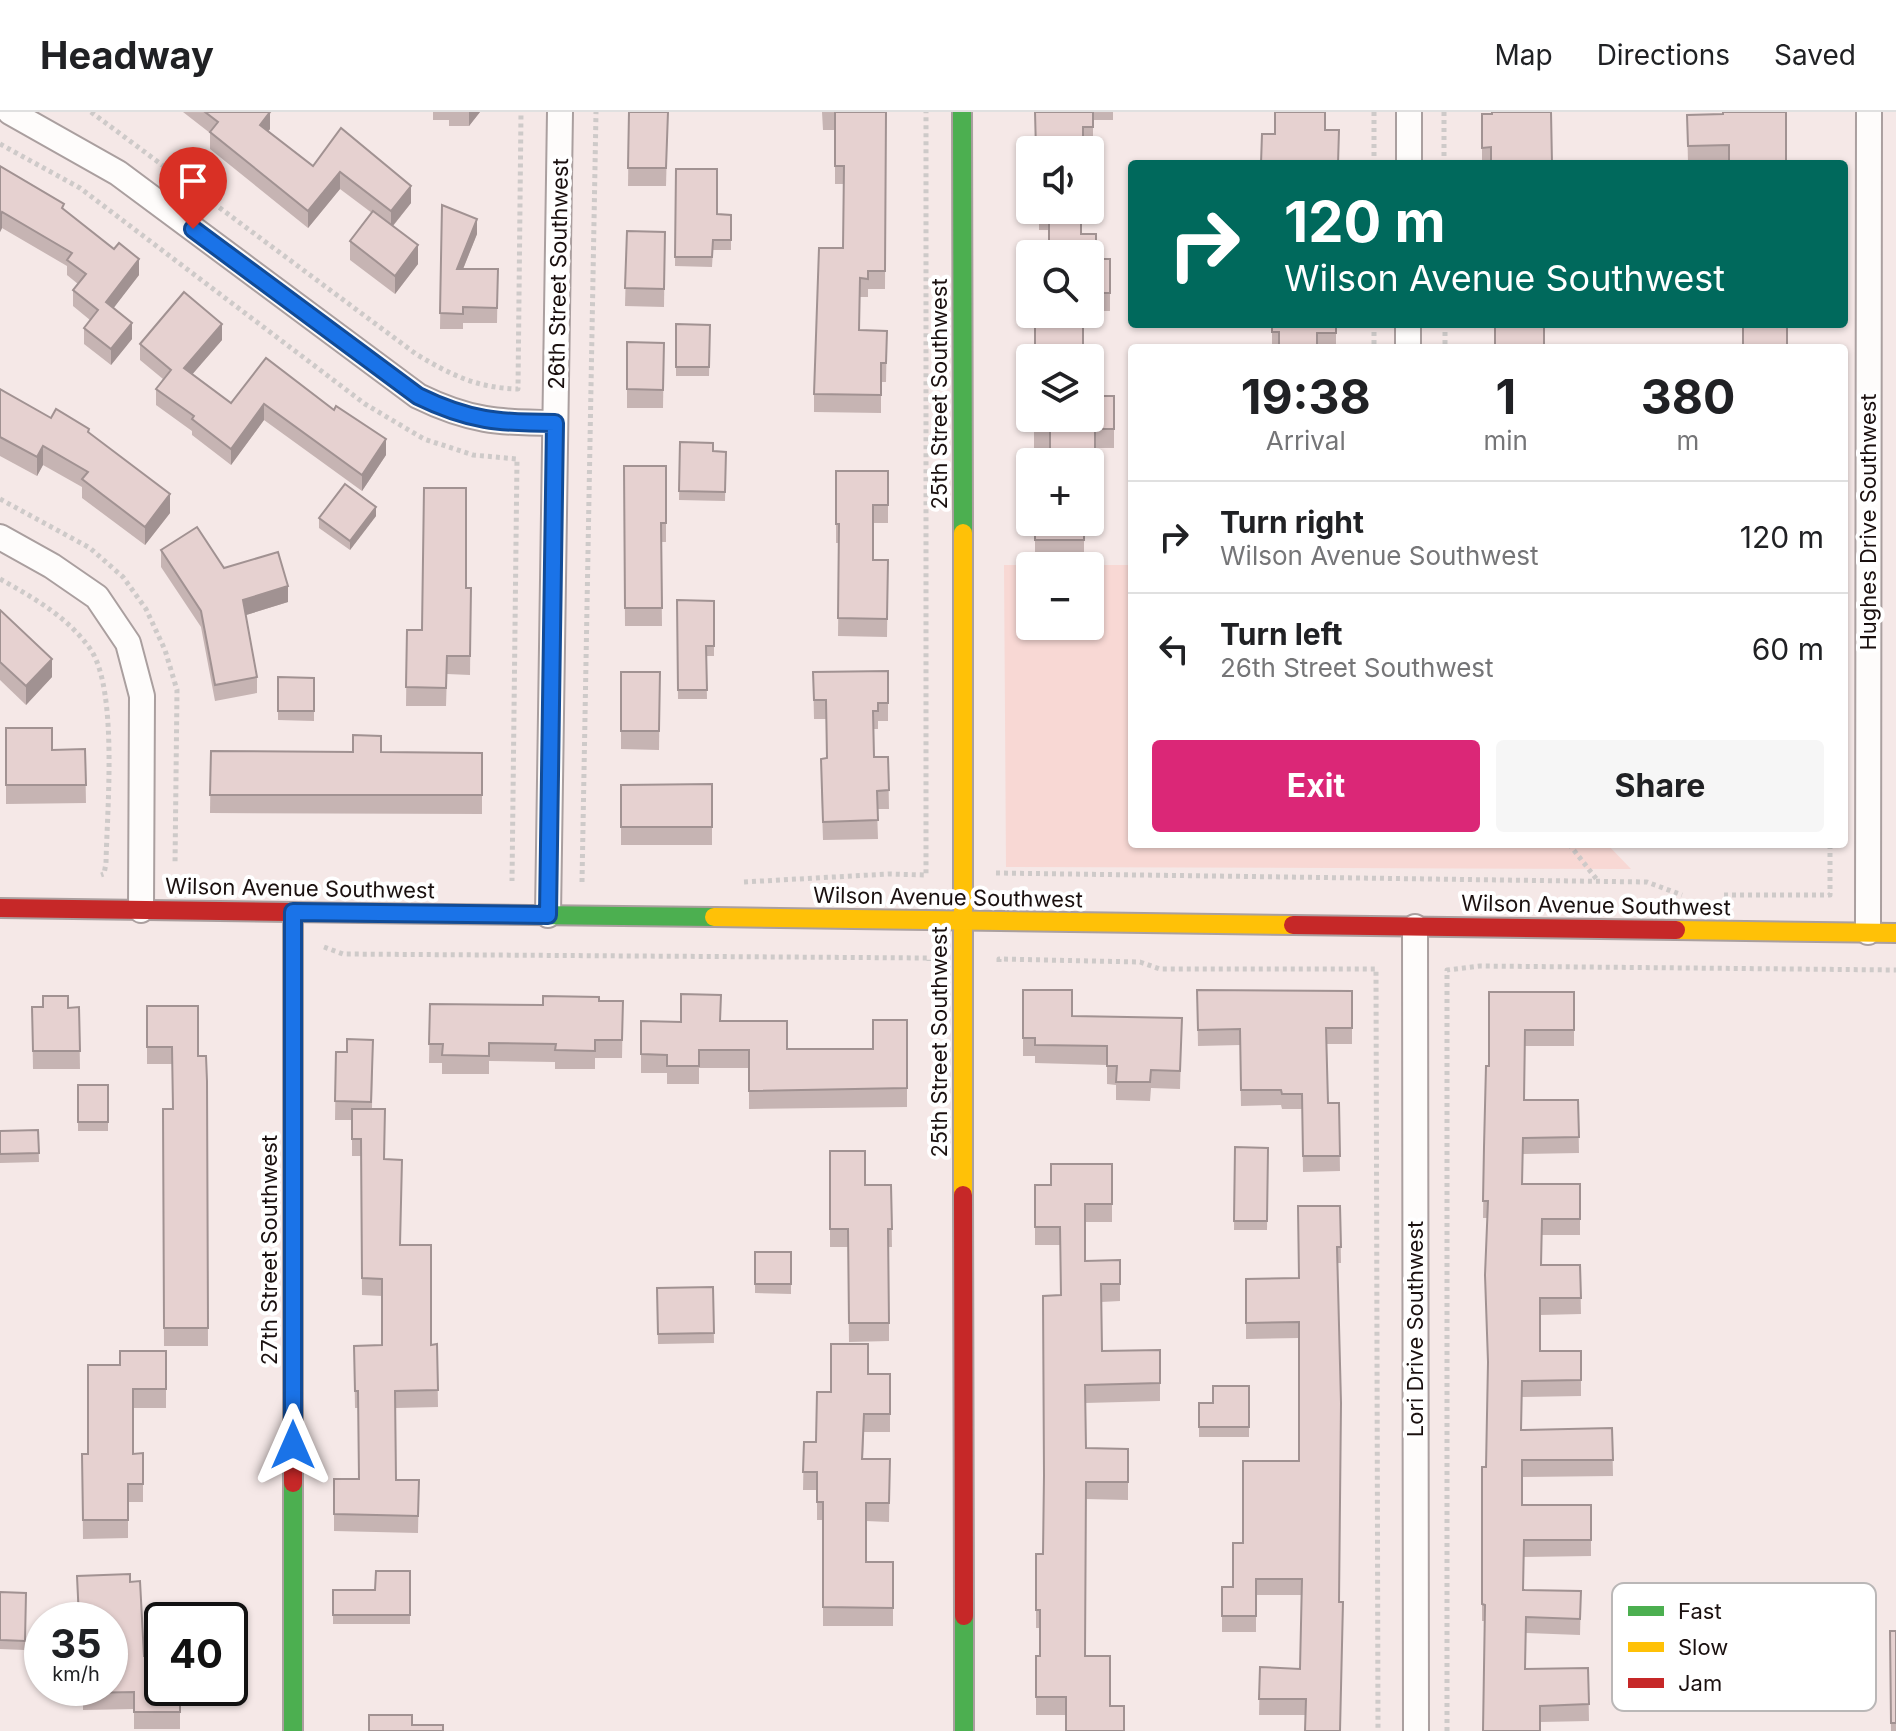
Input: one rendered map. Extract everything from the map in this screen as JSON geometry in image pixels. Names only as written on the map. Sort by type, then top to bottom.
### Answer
[{"type":"street","points":[[10,112],[118,173],[418,396],[451,412],[503,423],[555,423]]},
{"type":"street","name":"26th Street Southwest","points":[[548,915],[560,112]]},
{"type":"street","name":"25th Street Southwest","points":[[962,112],[964,1731]]},
{"type":"street","points":[[1409,112],[1409,160]]},
{"type":"street","name":"Hughes Drive Southwest","points":[[1868,932],[1869,112]]},
{"type":"street","points":[[0,537],[52,566],[97,597],[128,643],[142,696],[141,910]]},
{"type":"street","name":"Wilson Avenue Southwest","points":[[0,908],[1896,933]]},
{"type":"street","name":"27th Street Southwest","points":[[293,912],[293,1731]]},
{"type":"street","name":"Lori Drive Southwest","points":[[1415,927],[1416,1731]]},
{"type":"path","points":[[91,112],[416,354],[451,375],[492,388],[518,389],[521,112]]},
{"type":"path","points":[[596,112],[581,882],[597,882]]},
{"type":"path","points":[[736,883],[888,874],[926,875],[926,112]]},
{"type":"path","points":[[1374,112],[1374,160]]},
{"type":"path","points":[[1444,112],[1444,160]]},
{"type":"path","points":[[0,144],[80,188],[365,404],[424,439],[473,455],[517,459],[514,881],[498,881]]},
{"type":"path","points":[[0,579],[47,605],[74,630],[92,652],[105,686],[108,728],[106,863]]},
{"type":"path","points":[[1572,848],[1599,881]]},
{"type":"path","points":[[1710,895],[1830,895],[1830,848]]},
{"type":"path","points":[[996,859],[996,875],[1647,882],[1679,895],[1695,895]]},
{"type":"path","points":[[293,946],[323,947],[343,954],[929,958],[929,974]]},
{"type":"path","points":[[999,974],[999,959],[1140,962],[1160,969],[1376,969],[1378,1731]]},
{"type":"path","points":[[1447,1731],[1447,970],[1480,966],[1896,970]]},
{"type":"shaded area","points":[[1004,565],[1016,565],[1016,640],[1104,640],[1104,565],[1128,565],[1128,848],[1611,848],[1631,869],[1006,867]]},
{"type":"building","points":[[205,112],[270,112],[260,125],[313,166],[341,128],[411,186],[391,211],[340,172],[308,211],[210,132],[218,122]]},
{"type":"building","points":[[629,112],[668,112],[666,168],[628,168]]},
{"type":"building","points":[[835,112],[886,112],[885,271],[868,271],[868,279],[860,278],[859,330],[887,331],[886,363],[881,363],[881,395],[814,394],[819,248],[843,248],[844,166],[835,166]]},
{"type":"building","points":[[1035,112],[1093,112],[1093,127],[1083,127],[1083,136],[1036,136]]},
{"type":"building","points":[[1275,112],[1325,112],[1325,130],[1339,130],[1338,160],[1261,160],[1262,134],[1275,134]]},
{"type":"building","points":[[1551,112],[1552,160],[1491,160],[1491,147],[1482,148],[1482,114]]},
{"type":"building","points":[[1786,112],[1786,160],[1729,160],[1729,145],[1688,146],[1687,115]]},
{"type":"building","points":[[0,166],[64,204],[62,208],[114,249],[119,243],[139,259],[106,302],[132,323],[111,349],[84,328],[98,310],[73,290],[86,274],[67,260],[72,253],[2,212],[0,216]]},
{"type":"building","points":[[676,169],[717,169],[717,214],[731,215],[731,240],[713,240],[712,257],[675,257]]},
{"type":"building","points":[[442,205],[477,219],[457,269],[498,269],[497,308],[463,307],[463,314],[440,313]]},
{"type":"building","points":[[373,211],[418,245],[395,276],[350,241]]},
{"type":"building","points":[[1049,224],[1081,224],[1081,234],[1096,234],[1096,240],[1049,240]]},
{"type":"building","points":[[627,231],[665,232],[664,289],[625,288]]},
{"type":"building","points":[[1104,259],[1110,259],[1110,293],[1104,293]]},
{"type":"building","points":[[184,292],[222,324],[184,368],[231,403],[266,358],[334,410],[336,406],[386,439],[362,475],[264,404],[231,449],[192,419],[194,416],[156,389],[171,370],[140,344]]},
{"type":"building","points":[[676,324],[710,325],[709,367],[676,367]]},
{"type":"building","points":[[1035,328],[1083,328],[1083,344],[1035,344]]},
{"type":"building","points":[[1272,328],[1336,328],[1336,333],[1317,333],[1317,344],[1279,344],[1279,332],[1272,332]]},
{"type":"building","points":[[1495,328],[1544,328],[1544,344],[1495,344]]},
{"type":"building","points":[[1743,328],[1787,328],[1787,344],[1743,344]]},
{"type":"building","points":[[627,342],[664,343],[663,390],[627,389]]},
{"type":"building","points":[[0,389],[51,418],[56,409],[89,429],[88,432],[170,494],[145,527],[82,479],[88,472],[43,446],[37,457],[0,437]]},
{"type":"building","points":[[1104,396],[1114,396],[1114,429],[1104,429]]},
{"type":"building","points":[[1050,432],[1095,432],[1095,448],[1050,448]]},
{"type":"building","points":[[680,442],[713,443],[713,451],[726,452],[725,492],[679,491]]},
{"type":"building","points":[[624,466],[666,466],[666,523],[661,523],[662,608],[625,608]]},
{"type":"building","points":[[836,471],[888,471],[888,505],[873,505],[873,560],[888,560],[887,619],[838,618]]},
{"type":"building","points":[[345,484],[376,507],[350,541],[319,518]]},
{"type":"building","points":[[424,488],[466,488],[466,588],[471,588],[470,656],[447,656],[446,688],[406,687],[407,630],[422,630]]},
{"type":"building","points":[[197,527],[224,568],[278,552],[288,586],[243,600],[257,677],[215,685],[201,611],[161,550]]},
{"type":"building","points":[[1035,536],[1084,536],[1084,540],[1035,540]]},
{"type":"building","points":[[677,600],[714,601],[714,646],[706,646],[707,690],[678,690]]},
{"type":"building","points":[[0,610],[52,659],[26,686],[0,662]]},
{"type":"building","points":[[888,671],[888,703],[878,703],[878,711],[873,711],[874,757],[888,757],[889,790],[877,791],[878,820],[823,822],[821,759],[827,758],[826,700],[814,700],[813,672]]},
{"type":"building","points":[[621,672],[660,672],[659,731],[621,731]]},
{"type":"building","points":[[278,677],[314,678],[314,711],[278,711]]},
{"type":"building","points":[[6,728],[52,728],[52,750],[85,749],[86,785],[6,785]]},
{"type":"building","points":[[353,735],[381,736],[381,752],[482,753],[482,795],[210,795],[211,751],[353,752]]},
{"type":"building","points":[[712,784],[712,827],[621,827],[621,785]]},
{"type":"building","points":[[1023,990],[1072,990],[1072,1016],[1182,1018],[1180,1071],[1151,1070],[1150,1082],[1116,1082],[1117,1066],[1107,1066],[1107,1046],[1035,1045],[1035,1038],[1023,1038]]},
{"type":"building","points":[[1197,990],[1352,991],[1352,1028],[1326,1028],[1328,1103],[1339,1103],[1340,1156],[1303,1156],[1302,1094],[1282,1094],[1281,1090],[1241,1090],[1240,1029],[1198,1030]]},
{"type":"building","points":[[1489,992],[1574,992],[1574,1030],[1525,1030],[1524,1100],[1578,1100],[1579,1137],[1523,1138],[1522,1184],[1580,1184],[1580,1219],[1542,1219],[1541,1265],[1580,1265],[1581,1298],[1540,1298],[1540,1351],[1581,1351],[1581,1380],[1522,1381],[1521,1430],[1612,1428],[1613,1460],[1522,1460],[1522,1505],[1591,1505],[1591,1540],[1524,1540],[1523,1590],[1581,1591],[1580,1619],[1526,1617],[1525,1669],[1588,1668],[1589,1704],[1540,1706],[1540,1731],[1483,1731],[1485,1605],[1482,1604],[1482,1467],[1486,1467],[1488,1362],[1485,1275],[1488,1201],[1483,1201]]},
{"type":"building","points":[[681,994],[721,995],[720,1021],[787,1021],[787,1049],[873,1049],[873,1020],[907,1020],[907,1088],[749,1091],[749,1050],[699,1050],[699,1066],[667,1066],[667,1055],[641,1054],[641,1021],[681,1022]]},
{"type":"building","points":[[43,996],[68,996],[68,1008],[79,1007],[80,1051],[33,1051],[32,1007],[43,1007]]},
{"type":"building","points":[[543,996],[599,997],[599,1001],[623,1001],[622,1040],[595,1040],[595,1051],[555,1050],[556,1044],[489,1043],[489,1056],[442,1055],[443,1044],[429,1044],[430,1004],[543,1005]]},
{"type":"building","points":[[147,1006],[198,1006],[198,1056],[206,1056],[207,1081],[208,1328],[164,1328],[163,1109],[173,1109],[172,1047],[147,1047]]},
{"type":"building","points":[[347,1039],[373,1040],[371,1102],[335,1101],[336,1052],[347,1052]]},
{"type":"building","points":[[78,1085],[108,1085],[108,1122],[78,1122]]},
{"type":"building","points":[[352,1109],[385,1109],[384,1159],[402,1160],[400,1245],[431,1245],[431,1345],[437,1344],[438,1390],[395,1391],[396,1480],[419,1480],[418,1516],[334,1514],[334,1479],[359,1479],[354,1346],[382,1345],[382,1279],[362,1278],[361,1139],[352,1139]]},
{"type":"building","points":[[38,1130],[39,1153],[0,1154],[0,1131]]},
{"type":"building","points":[[1235,1147],[1268,1148],[1267,1221],[1234,1221]]},
{"type":"building","points":[[830,1151],[865,1151],[865,1185],[891,1185],[889,1323],[849,1323],[848,1229],[830,1229]]},
{"type":"building","points":[[1051,1164],[1112,1164],[1112,1204],[1085,1204],[1085,1261],[1120,1260],[1120,1284],[1101,1284],[1102,1351],[1160,1350],[1160,1383],[1085,1385],[1086,1448],[1128,1449],[1128,1482],[1086,1482],[1085,1656],[1110,1656],[1110,1706],[1124,1706],[1124,1731],[1066,1731],[1066,1697],[1036,1697],[1040,1610],[1036,1610],[1036,1554],[1043,1554],[1043,1296],[1061,1295],[1060,1227],[1035,1227],[1035,1185],[1051,1185]]},
{"type":"building","points":[[1298,1206],[1340,1206],[1341,1247],[1337,1247],[1341,1403],[1339,1602],[1343,1602],[1340,1731],[1305,1731],[1306,1699],[1259,1699],[1260,1667],[1300,1669],[1302,1579],[1256,1579],[1256,1616],[1222,1616],[1222,1587],[1233,1587],[1233,1543],[1243,1543],[1243,1461],[1299,1461],[1299,1322],[1246,1323],[1246,1279],[1299,1278]]},
{"type":"building","points":[[755,1252],[791,1252],[791,1284],[755,1284]]},
{"type":"building","points":[[713,1287],[714,1333],[658,1334],[657,1288]]},
{"type":"building","points":[[831,1344],[868,1344],[868,1374],[890,1374],[890,1414],[864,1414],[862,1459],[890,1459],[889,1503],[866,1503],[866,1562],[893,1562],[893,1608],[823,1607],[823,1502],[817,1502],[817,1472],[803,1472],[804,1442],[816,1442],[817,1392],[831,1392]]},
{"type":"building","points":[[120,1351],[166,1351],[166,1389],[133,1389],[133,1454],[143,1453],[143,1484],[128,1484],[128,1520],[83,1520],[82,1454],[88,1454],[88,1365],[120,1365]]},
{"type":"building","points":[[1213,1386],[1249,1386],[1249,1427],[1199,1427],[1199,1403],[1213,1403]]},
{"type":"building","points":[[376,1571],[410,1571],[410,1615],[333,1615],[333,1590],[375,1590]]},
{"type":"building","points":[[130,1574],[130,1582],[140,1581],[144,1706],[180,1706],[180,1712],[134,1712],[134,1692],[128,1692],[128,1602],[78,1602],[77,1576]]},
{"type":"building","points":[[0,1592],[26,1593],[24,1641],[0,1640]]},
{"type":"building","points":[[1890,1631],[1896,1631],[1896,1723],[1891,1723]]},
{"type":"building","points":[[369,1715],[412,1715],[412,1725],[443,1725],[443,1731],[369,1731]]},
{"type":"traffic: fast","points":[[962,112],[963,533]]},
{"type":"traffic: fast","points":[[361,913],[714,917]]},
{"type":"traffic: fast","points":[[293,1483],[293,1731]]},
{"type":"traffic: fast","points":[[964,1616],[964,1731]]},
{"type":"traffic: slow","points":[[963,533],[963,1195]]},
{"type":"traffic: slow","points":[[714,917],[1293,925]]},
{"type":"traffic: slow","points":[[1676,930],[1896,933]]},
{"type":"traffic: jam","points":[[0,908],[361,913]]},
{"type":"traffic: jam","points":[[293,912],[293,1483]]},
{"type":"traffic: jam","points":[[1293,925],[1676,930]]},
{"type":"traffic: jam","points":[[963,1195],[964,1616]]},
{"type":"route","points":[[193,229],[418,396],[451,412],[503,423],[555,423],[548,915],[293,912],[293,1445]]}]
